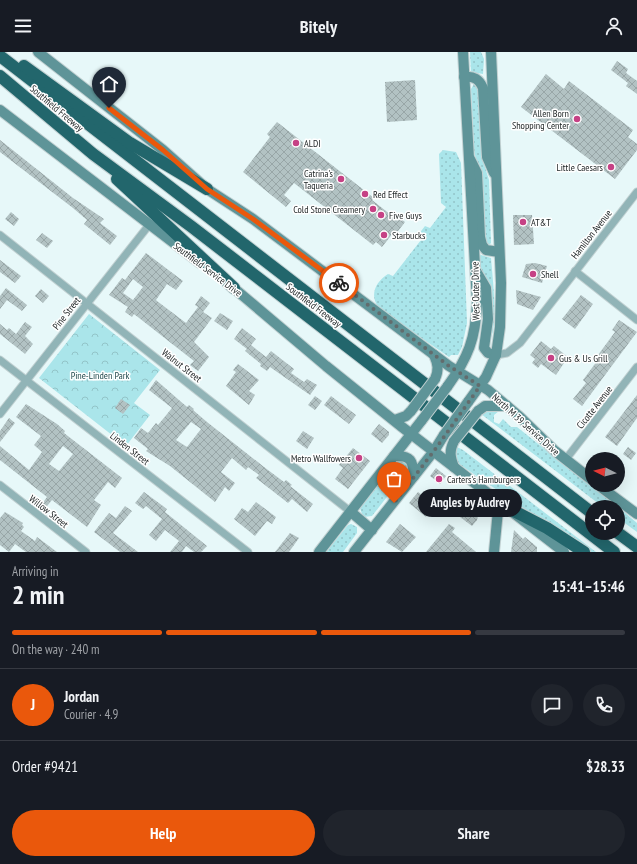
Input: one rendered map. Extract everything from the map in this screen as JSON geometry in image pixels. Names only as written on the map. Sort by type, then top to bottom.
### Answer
[{"type":"highway","points":[[0,52],[39,76],[130,142],[207,189]]},
{"type":"highway","name":"Southfield Freeway","points":[[0,56],[585,508]]},
{"type":"highway","name":"Southfield Freeway","points":[[0,76],[93,154],[614,552]]},
{"type":"highway","points":[[93,154],[125,187],[234,288]]},
{"type":"highway","points":[[510,509],[547,528],[584,552]]},
{"type":"highway","points":[[625,538],[637,547]]},
{"type":"main road","points":[[38,52],[163,150],[207,189],[253,219],[458,372]]},
{"type":"main road","name":"West Outer Drive","points":[[319,552],[458,372],[468,353],[473,338],[477,302],[463,52]]},
{"type":"main road","points":[[354,552],[434,451],[480,386],[496,354],[501,306],[490,53]]},
{"type":"main road","points":[[464,77],[476,78],[483,88],[487,157],[496,178]]},
{"type":"main road","name":"Southfield Service Drive","points":[[0,110],[149,225],[234,288],[326,366],[411,434],[564,552]]},
{"type":"main road","points":[[469,157],[478,173],[480,237],[482,245],[486,250],[499,252]]},
{"type":"main road","points":[[475,269],[486,288],[488,319],[484,348],[488,353],[496,354]]},
{"type":"main road","points":[[395,420],[406,416],[435,379],[438,372],[438,363],[433,353]]},
{"type":"main road","name":"North M 39 Service Drive","points":[[458,372],[507,406],[585,474]]},
{"type":"main road","points":[[454,467],[450,457],[450,449],[454,441],[478,411],[485,406],[507,406]]},
{"type":"main road","points":[[394,456],[405,456],[410,459],[414,466],[414,476]]},
{"type":"main road","points":[[607,492],[637,514]]},
{"type":"main road","points":[[494,552],[498,500]]},
{"type":"main road","points":[[351,512],[372,530]]},
{"type":"street","name":"Hamilton Avenue","points":[[496,354],[507,353],[517,346],[637,192]]},
{"type":"street","name":"Pine Street","points":[[0,414],[149,225]]},
{"type":"street","name":"Walnut Street","points":[[0,235],[351,512]]},
{"type":"street","points":[[574,271],[637,320]]},
{"type":"street","name":"Linden Street","points":[[0,360],[248,552]]},
{"type":"street","name":"Cicotte Avenue","points":[[566,459],[637,367]]},
{"type":"street","name":"Willow Street","points":[[0,485],[86,552]]},
{"type":"green space","points":[[470,52],[481,52],[484,59],[483,74],[471,72]]},
{"type":"green space","points":[[474,84],[479,86],[483,161],[489,180],[491,243],[488,246],[485,245],[479,171],[474,151],[471,89]]},
{"type":"green space","points":[[443,150],[456,152],[461,163],[467,323],[462,347],[458,355],[451,355],[449,357],[381,310],[377,305],[374,295],[377,285],[383,277],[388,274],[393,276],[421,240],[418,235],[425,226],[430,228],[446,207],[441,203],[439,154]]},
{"type":"green space","points":[[481,255],[491,258],[493,276],[494,327],[492,336],[488,342],[489,283],[479,266],[479,256]]},
{"type":"green space","name":"Pine-Linden Park","points":[[89,314],[160,370],[134,403],[150,415],[126,446],[39,378]]},
{"type":"green space","points":[[495,409],[499,411],[494,415],[494,422],[499,424],[503,419],[511,427],[517,427],[585,481],[585,492],[598,492],[608,500],[594,500],[481,414],[486,410]]},
{"type":"green space","points":[[457,447],[463,450],[596,552],[588,552],[459,464],[454,458]]},
{"type":"green space","points":[[402,459],[409,465],[408,470],[372,516],[363,517],[360,508],[391,467]]},
{"type":"green space","points":[[625,513],[637,523],[637,532],[625,523]]},
{"type":"green space","points":[[351,524],[357,527],[357,533],[343,552],[326,552],[348,525]]},
{"type":"building","points":[[617,61],[628,69],[626,73],[637,81],[637,94],[626,86],[628,83],[611,70]]},
{"type":"building","name":"Allen Born Shopping Center","points":[[546,74],[564,89],[569,81],[633,130],[628,137],[637,144],[637,150],[615,179],[521,107]]},
{"type":"building","points":[[415,80],[417,120],[387,122],[385,82]]},
{"type":"building","points":[[277,122],[374,198],[372,200],[391,215],[392,212],[405,222],[395,235],[393,233],[382,247],[376,242],[373,245],[294,183],[284,195],[291,201],[286,207],[243,172],[270,137],[267,134]]},
{"type":"building","points":[[0,140],[73,198],[104,219],[100,223],[117,236],[110,245],[84,224],[87,220],[73,208],[0,152]]},
{"type":"building","points":[[11,212],[19,219],[14,226],[5,219]]},
{"type":"building","points":[[513,215],[532,215],[534,244],[514,245]]},
{"type":"building","points":[[42,233],[53,241],[47,248],[36,240]]},
{"type":"building","points":[[146,253],[183,281],[176,290],[167,284],[156,300],[157,301],[186,323],[198,307],[195,305],[201,296],[210,303],[203,312],[212,318],[194,342],[209,357],[198,371],[190,365],[194,361],[134,314],[132,317],[125,312],[128,307],[109,295],[122,278],[125,280]],"holes":[[[133,279],[143,287],[133,300],[123,293]]]},
{"type":"building","points":[[0,260],[21,276],[15,283],[0,272]]},
{"type":"building","points":[[535,263],[547,266],[542,283],[522,277],[526,264]]},
{"type":"building","points":[[6,288],[27,305],[22,311],[7,300],[0,309],[0,296]]},
{"type":"building","points":[[41,289],[49,296],[43,303],[35,296]]},
{"type":"building","points":[[516,290],[541,297],[533,310],[517,304]]},
{"type":"building","points":[[581,295],[593,304],[575,329],[562,319]]},
{"type":"building","points":[[220,313],[233,321],[227,330],[214,321]]},
{"type":"building","points":[[619,320],[637,332],[582,406],[573,399],[586,383],[583,380],[600,357],[598,355],[615,332],[612,330]]},
{"type":"building","points":[[25,322],[32,327],[25,336],[33,344],[25,354],[0,334],[0,324],[7,330],[9,328],[16,334]]},
{"type":"building","points":[[242,328],[256,339],[251,345],[266,357],[271,351],[294,369],[291,373],[304,382],[307,379],[317,385],[310,395],[270,367],[267,371],[260,366],[261,364],[245,351],[247,349],[234,339]]},
{"type":"building","name":"Gus & Us Grill","points":[[541,341],[551,349],[554,346],[568,357],[556,375],[541,364],[538,368],[532,363],[535,359],[530,355]]},
{"type":"building","points":[[238,364],[259,380],[249,391],[255,395],[249,405],[226,386],[236,372],[233,370]]},
{"type":"building","points":[[156,380],[187,407],[189,405],[207,422],[264,467],[284,482],[286,480],[292,485],[290,486],[313,504],[307,512],[292,499],[288,503],[256,478],[259,475],[248,467],[246,470],[232,458],[221,472],[235,483],[229,491],[225,487],[215,502],[170,466],[146,451],[148,449],[134,438],[141,428],[148,433],[156,423],[158,425],[172,408],[149,390]],"holes":[[[191,422],[201,429],[187,447],[176,440]]]},
{"type":"building","points":[[637,395],[637,418],[617,446],[605,437]]},
{"type":"building","points":[[315,396],[322,401],[315,410],[308,405]]},
{"type":"building","points":[[331,396],[356,415],[349,424],[324,405]]},
{"type":"building","points":[[121,399],[130,405],[123,414],[115,408]]},
{"type":"building","points":[[26,404],[57,424],[65,431],[64,433],[122,478],[115,488],[108,482],[94,500],[101,505],[87,527],[52,500],[43,511],[39,508],[47,497],[0,460],[0,446],[29,470],[42,452],[34,445],[41,436],[16,417]],"holes":[[[63,446],[73,454],[59,471],[49,464]]]},
{"type":"building","points":[[9,418],[15,423],[0,442],[0,431]]},
{"type":"building","points":[[379,424],[389,432],[389,435],[382,443],[371,434]]},
{"type":"building","points":[[303,431],[314,438],[307,449],[296,441]]},
{"type":"building","points":[[628,447],[636,453],[631,460],[625,456],[624,452]]},
{"type":"building","points":[[353,448],[370,461],[348,489],[335,479],[343,468],[339,465]]},
{"type":"building","name":"Carters's Hamburgers","points":[[436,468],[446,476],[440,484],[430,476]]},
{"type":"building","points":[[144,492],[167,509],[165,512],[207,546],[201,552],[194,552],[186,546],[182,552],[170,552],[179,541],[165,530],[156,541],[149,535],[162,519],[146,506],[143,509],[135,503]]},
{"type":"building","points":[[418,492],[435,505],[426,517],[409,503]]},
{"type":"building","points":[[478,499],[486,508],[478,516],[477,520],[472,526],[456,514],[463,504],[468,508]]},
{"type":"building","points":[[256,502],[276,517],[272,524],[267,521],[255,536],[234,519],[242,508],[248,512]]},
{"type":"building","points":[[125,506],[132,511],[113,533],[138,552],[120,552],[94,532],[109,513],[116,518]]},
{"type":"building","points":[[5,512],[23,523],[22,525],[24,527],[21,531],[35,541],[37,537],[57,552],[26,552],[15,544],[9,552],[0,545],[0,518]]},
{"type":"building","points":[[400,524],[416,537],[402,552],[386,542]]},
{"type":"building","points":[[449,524],[455,528],[452,532],[476,552],[426,552]]},
{"type":"building","points":[[514,530],[523,539],[525,537],[537,547],[537,552],[511,552]]},
{"type":"building","points":[[290,533],[299,538],[289,552],[275,552]]},
{"type":"way so far","points":[[339,283],[449,366],[480,386],[434,451],[394,503]]},
{"type":"place","name":"Allen Born Shopping Center","points":[[577,119]]},
{"type":"place","name":"ALDI","points":[[296,143]]},
{"type":"place","name":"Little Caesars","points":[[611,167]]},
{"type":"place","name":"Catrina's Taqueria","points":[[341,179]]},
{"type":"place","name":"Red Effect","points":[[365,194]]},
{"type":"place","name":"Cold Stone Creamery","points":[[373,209]]},
{"type":"place","name":"Five Guys","points":[[381,215]]},
{"type":"place","name":"AT&T","points":[[523,222]]},
{"type":"place","name":"Starbucks","points":[[384,235]]},
{"type":"place","name":"Shell","points":[[533,274]]},
{"type":"place","name":"Gus & Us Grill","points":[[551,358]]},
{"type":"place","name":"Metro Wallfowers","points":[[359,458]]},
{"type":"place","name":"Carters's Hamburgers","points":[[439,479]]},
{"type":"place","name":"Angles by Audrey","points":[[394,503]]},
{"type":"route","points":[[109,108],[163,150],[207,189],[253,219],[339,283]]}]
